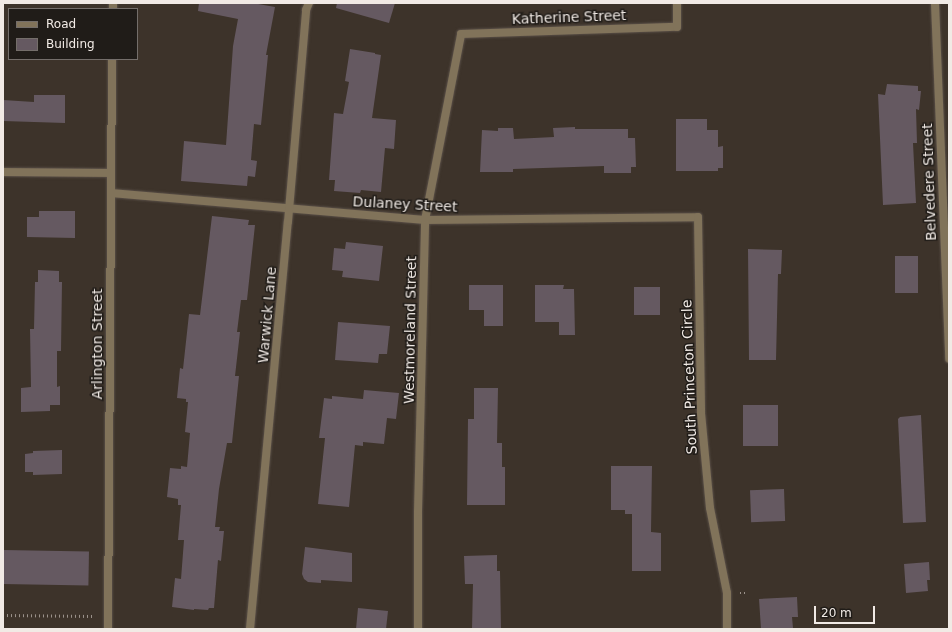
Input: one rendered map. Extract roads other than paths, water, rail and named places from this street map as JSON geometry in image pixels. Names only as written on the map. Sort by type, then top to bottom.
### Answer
[{"type":"street","name":"Warwick Lane","points":[[250,629],[290,209],[306,10],[309,3]]},
{"type":"street","name":"Katherine Street","points":[[461,34],[677,27],[677,3]]},
{"type":"street","name":"Belvedere Street","points":[[935,3],[949,359]]},
{"type":"street","name":"Westmoreland Street","points":[[418,629],[418,512],[425,220],[461,34]]},
{"type":"street","name":"Arlington Street","points":[[108,629],[112,60]]},
{"type":"street","points":[[3,172],[111,173]]},
{"type":"street","name":"Dulaney Street","points":[[111,194],[425,220],[698,217]]},
{"type":"street","name":"South Princeton Circle","points":[[698,217],[701,413],[710,508],[727,593],[728,629]]}]
